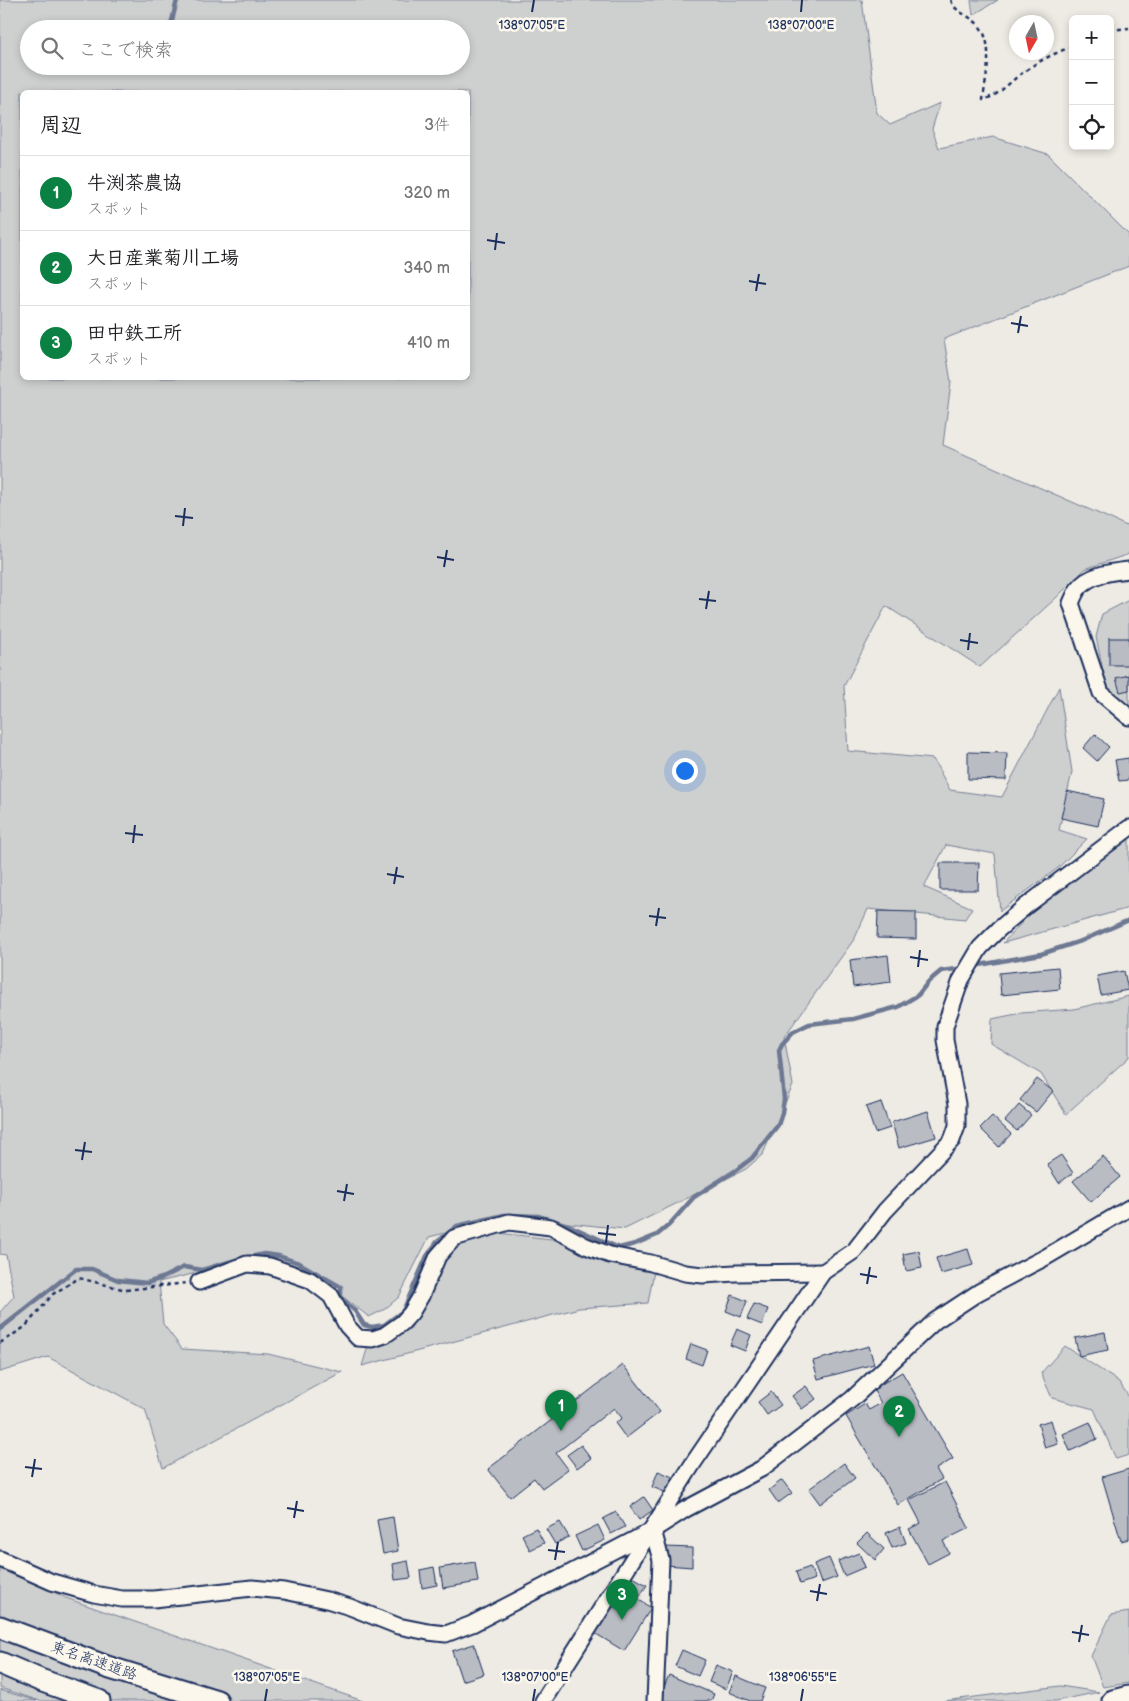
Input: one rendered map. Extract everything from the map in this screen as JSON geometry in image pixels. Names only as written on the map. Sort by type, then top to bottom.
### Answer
[{"type":"highway","name":"東名高速道路","points":[[0,1627],[107,1667],[217,1701]]},
{"type":"highway","points":[[0,1663],[40,1680],[99,1701]]},
{"type":"highway","points":[[1113,1701],[1129,1698]]},
{"type":"street","points":[[1129,570],[1101,574],[1086,582],[1077,589],[1071,604],[1101,693],[1129,717]]},
{"type":"street","points":[[543,1701],[653,1530],[694,1462],[824,1272],[854,1251],[886,1211],[952,1140],[957,1126],[956,1104],[945,1040],[945,1026],[961,980],[980,948],[1026,906],[1129,828]]},
{"type":"street","points":[[0,1559],[52,1582],[94,1594],[122,1599],[154,1599],[252,1588],[284,1591],[327,1600],[398,1626],[446,1634],[472,1624],[653,1530],[686,1509],[761,1469],[852,1399],[935,1321],[979,1292],[1129,1208]]},
{"type":"street","points":[[199,1282],[247,1264],[270,1266],[310,1280],[331,1296],[347,1326],[358,1338],[373,1339],[402,1323],[411,1313],[421,1296],[438,1256],[454,1238],[509,1222],[551,1227],[586,1246],[610,1256],[651,1263],[685,1273],[703,1275],[735,1272],[824,1272]]},
{"type":"street","points":[[653,1530],[661,1560],[655,1701]]},
{"type":"path","points":[[951,0],[955,9],[975,21],[987,40],[988,49],[983,100],[994,97],[1022,72],[1069,48]]},
{"type":"path","points":[[1114,30],[1129,28]]},
{"type":"path","points":[[0,1343],[25,1327],[53,1294],[79,1278],[126,1290],[199,1282]]},
{"type":"shaded area","points":[[0,0],[862,0],[877,113],[890,125],[940,103],[932,129],[939,148],[993,137],[1048,154],[1129,235],[1129,266],[944,339],[951,382],[943,445],[1129,527],[1129,554],[1085,569],[980,667],[886,606],[844,686],[848,751],[933,759],[950,790],[1002,797],[1059,687],[1072,772],[1059,830],[1087,839],[1058,868],[1000,911],[995,854],[946,845],[924,887],[972,908],[965,919],[868,909],[855,938],[784,1037],[793,1085],[763,1154],[746,1169],[625,1229],[510,1217],[429,1237],[399,1297],[385,1309],[369,1317],[317,1277],[263,1257],[159,1282],[163,1324],[182,1349],[268,1354],[342,1372],[163,1468],[145,1409],[48,1357],[0,1372],[0,1312],[14,1296],[6,1255],[0,1254]]},
{"type":"shaded area","points":[[971,0],[998,0],[973,15]]},
{"type":"shaded area","points":[[1129,600],[1129,707],[1107,690],[1096,637],[1102,614]]},
{"type":"shaded area","points":[[1129,836],[1129,908],[1003,943],[1034,909]]},
{"type":"shaded area","points":[[1129,996],[1129,1057],[1066,1114],[1041,1074],[991,1044],[992,1019],[1021,1013],[1074,1009]]},
{"type":"shaded area","points":[[498,1233],[552,1239],[599,1258],[654,1271],[648,1303],[579,1308],[362,1366],[368,1346],[411,1328],[449,1247]]},
{"type":"shaded area","points":[[1065,1346],[1119,1382],[1129,1397],[1129,1455],[1116,1459],[1094,1409],[1052,1398],[1041,1373]]},
{"type":"shaded area","points":[[0,1565],[66,1598],[363,1701],[40,1701],[0,1688]]},
{"type":"shaded area","points":[[1129,1612],[1129,1683],[1103,1687],[1091,1656],[1111,1615]]},
{"type":"shaded area","points":[[1060,1686],[1099,1692],[1056,1701],[944,1701]]},
{"type":"shaded area","points":[[0,1690],[37,1701],[0,1701]]},
{"type":"building","points":[[1109,638],[1129,638],[1129,665],[1109,665]]},
{"type":"building","points":[[1129,675],[1129,690],[1120,692],[1116,678]]},
{"type":"building","points":[[1095,734],[1109,747],[1097,761],[1083,748]]},
{"type":"building","points":[[968,752],[1007,753],[1006,780],[968,779]]},
{"type":"building","points":[[1129,758],[1129,780],[1119,781],[1115,760]]},
{"type":"building","points":[[1067,791],[1104,799],[1098,826],[1061,818]]},
{"type":"building","points":[[940,863],[979,863],[978,890],[940,890]]},
{"type":"building","points":[[878,911],[916,912],[916,939],[877,938]]},
{"type":"building","points":[[888,955],[891,982],[853,987],[850,960]]},
{"type":"building","points":[[1058,967],[1060,989],[1001,995],[999,973]]},
{"type":"building","points":[[1124,971],[1128,990],[1101,995],[1097,976]]},
{"type":"building","points":[[1037,1079],[1053,1091],[1036,1112],[1020,1100]]},
{"type":"building","points":[[881,1102],[890,1128],[875,1133],[866,1107]]},
{"type":"building","points":[[1019,1105],[1031,1115],[1017,1131],[1005,1121]]},
{"type":"building","points":[[928,1111],[936,1137],[899,1148],[892,1122]]},
{"type":"building","points":[[992,1116],[1011,1134],[999,1147],[980,1128]]},
{"type":"building","points":[[1061,1155],[1073,1173],[1059,1183],[1047,1164]]},
{"type":"building","points":[[1103,1156],[1120,1177],[1091,1202],[1073,1181]]},
{"type":"building","points":[[968,1249],[973,1265],[941,1274],[936,1258]]},
{"type":"building","points":[[919,1251],[922,1268],[906,1271],[903,1254]]},
{"type":"building","points":[[732,1295],[747,1301],[741,1317],[726,1311]]},
{"type":"building","points":[[754,1304],[768,1309],[762,1325],[747,1319]]},
{"type":"building","points":[[737,1329],[751,1335],[745,1351],[730,1345]]},
{"type":"building","points":[[1105,1332],[1108,1350],[1079,1356],[1075,1338]]},
{"type":"building","points":[[691,1344],[707,1350],[702,1365],[686,1359]]},
{"type":"building","points":[[869,1346],[874,1364],[818,1379],[813,1361]]},
{"type":"building","points":[[623,1365],[660,1412],[626,1438],[615,1423],[622,1418],[614,1408],[556,1453],[568,1469],[542,1488],[534,1478],[510,1497],[488,1469]]},
{"type":"building","points":[[902,1372],[953,1459],[936,1469],[942,1479],[898,1505],[846,1416],[865,1404],[869,1410],[881,1403],[873,1389]]},
{"type":"building","points":[[806,1386],[816,1399],[802,1409],[792,1396]]},
{"type":"building","points":[[771,1392],[781,1405],[767,1415],[758,1402]]},
{"type":"building","points":[[1051,1420],[1058,1444],[1045,1448],[1038,1424]]},
{"type":"building","points":[[1090,1422],[1097,1439],[1070,1451],[1063,1434]]},
{"type":"building","points":[[581,1445],[591,1458],[577,1468],[567,1455]]},
{"type":"building","points":[[844,1463],[855,1478],[820,1504],[809,1489]]},
{"type":"building","points":[[1129,1469],[1129,1539],[1121,1541],[1102,1477]]},
{"type":"building","points":[[658,1471],[673,1477],[667,1493],[652,1487]]},
{"type":"building","points":[[782,1480],[792,1493],[778,1503],[769,1490]]},
{"type":"building","points":[[945,1482],[969,1528],[943,1541],[949,1553],[928,1564],[909,1529],[921,1523],[909,1500]]},
{"type":"building","points":[[644,1497],[653,1510],[639,1520],[630,1507]]},
{"type":"building","points":[[616,1512],[625,1527],[611,1534],[603,1519]]},
{"type":"building","points":[[393,1517],[398,1551],[383,1554],[377,1520]]},
{"type":"building","points":[[560,1522],[569,1537],[555,1544],[546,1529]]},
{"type":"building","points":[[598,1525],[605,1540],[582,1551],[575,1536]]},
{"type":"building","points":[[900,1527],[906,1543],[892,1548],[886,1533]]},
{"type":"building","points":[[536,1528],[544,1543],[530,1550],[522,1535]]},
{"type":"building","points":[[867,1533],[884,1549],[875,1560],[857,1543]]},
{"type":"building","points":[[666,1547],[692,1548],[692,1567],[666,1565]]},
{"type":"building","points":[[859,1553],[865,1567],[844,1576],[838,1561]]},
{"type":"building","points":[[829,1558],[837,1577],[821,1583],[814,1564]]},
{"type":"building","points":[[408,1561],[411,1578],[395,1580],[393,1564]]},
{"type":"building","points":[[475,1562],[478,1582],[443,1588],[440,1568]]},
{"type":"building","points":[[434,1567],[437,1585],[422,1588],[420,1570]]},
{"type":"building","points":[[810,1567],[815,1579],[800,1584],[796,1572]]},
{"type":"building","points":[[631,1576],[647,1585],[638,1599],[651,1608],[624,1651],[593,1632]]},
{"type":"building","points":[[474,1644],[484,1674],[462,1681],[452,1651]]},
{"type":"building","points":[[682,1650],[705,1660],[698,1676],[675,1666]]},
{"type":"building","points":[[716,1665],[733,1672],[726,1689],[709,1682]]},
{"type":"building","points":[[669,1675],[714,1694],[711,1701],[666,1701],[659,1699]]},
{"type":"building","points":[[736,1676],[765,1688],[760,1701],[750,1701],[729,1692]]},
{"type":"waterway","points":[[172,20],[177,0]]},
{"type":"waterway","points":[[974,966],[1041,954],[1081,941],[1129,920]]},
{"type":"waterway","points":[[0,1329],[76,1269],[92,1269],[118,1280],[147,1283],[184,1267],[202,1270],[264,1254],[279,1256],[299,1263],[341,1287],[341,1298],[355,1311],[364,1325],[372,1327],[384,1325],[403,1311],[427,1256],[437,1242],[457,1226],[504,1215],[538,1216],[568,1225],[619,1248],[635,1244],[657,1235],[669,1225],[694,1197],[752,1158],[778,1125],[784,1099],[779,1050],[793,1032],[809,1024],[853,1019],[898,1007],[918,995],[929,981],[941,971],[964,968]]},
{"type":"place","name":"牛渕茶農協","points":[[561,1431]]},
{"type":"place","name":"大日産業菊川工場","points":[[899,1437]]},
{"type":"place","name":"田中鉄工所","points":[[622,1620]]}]
